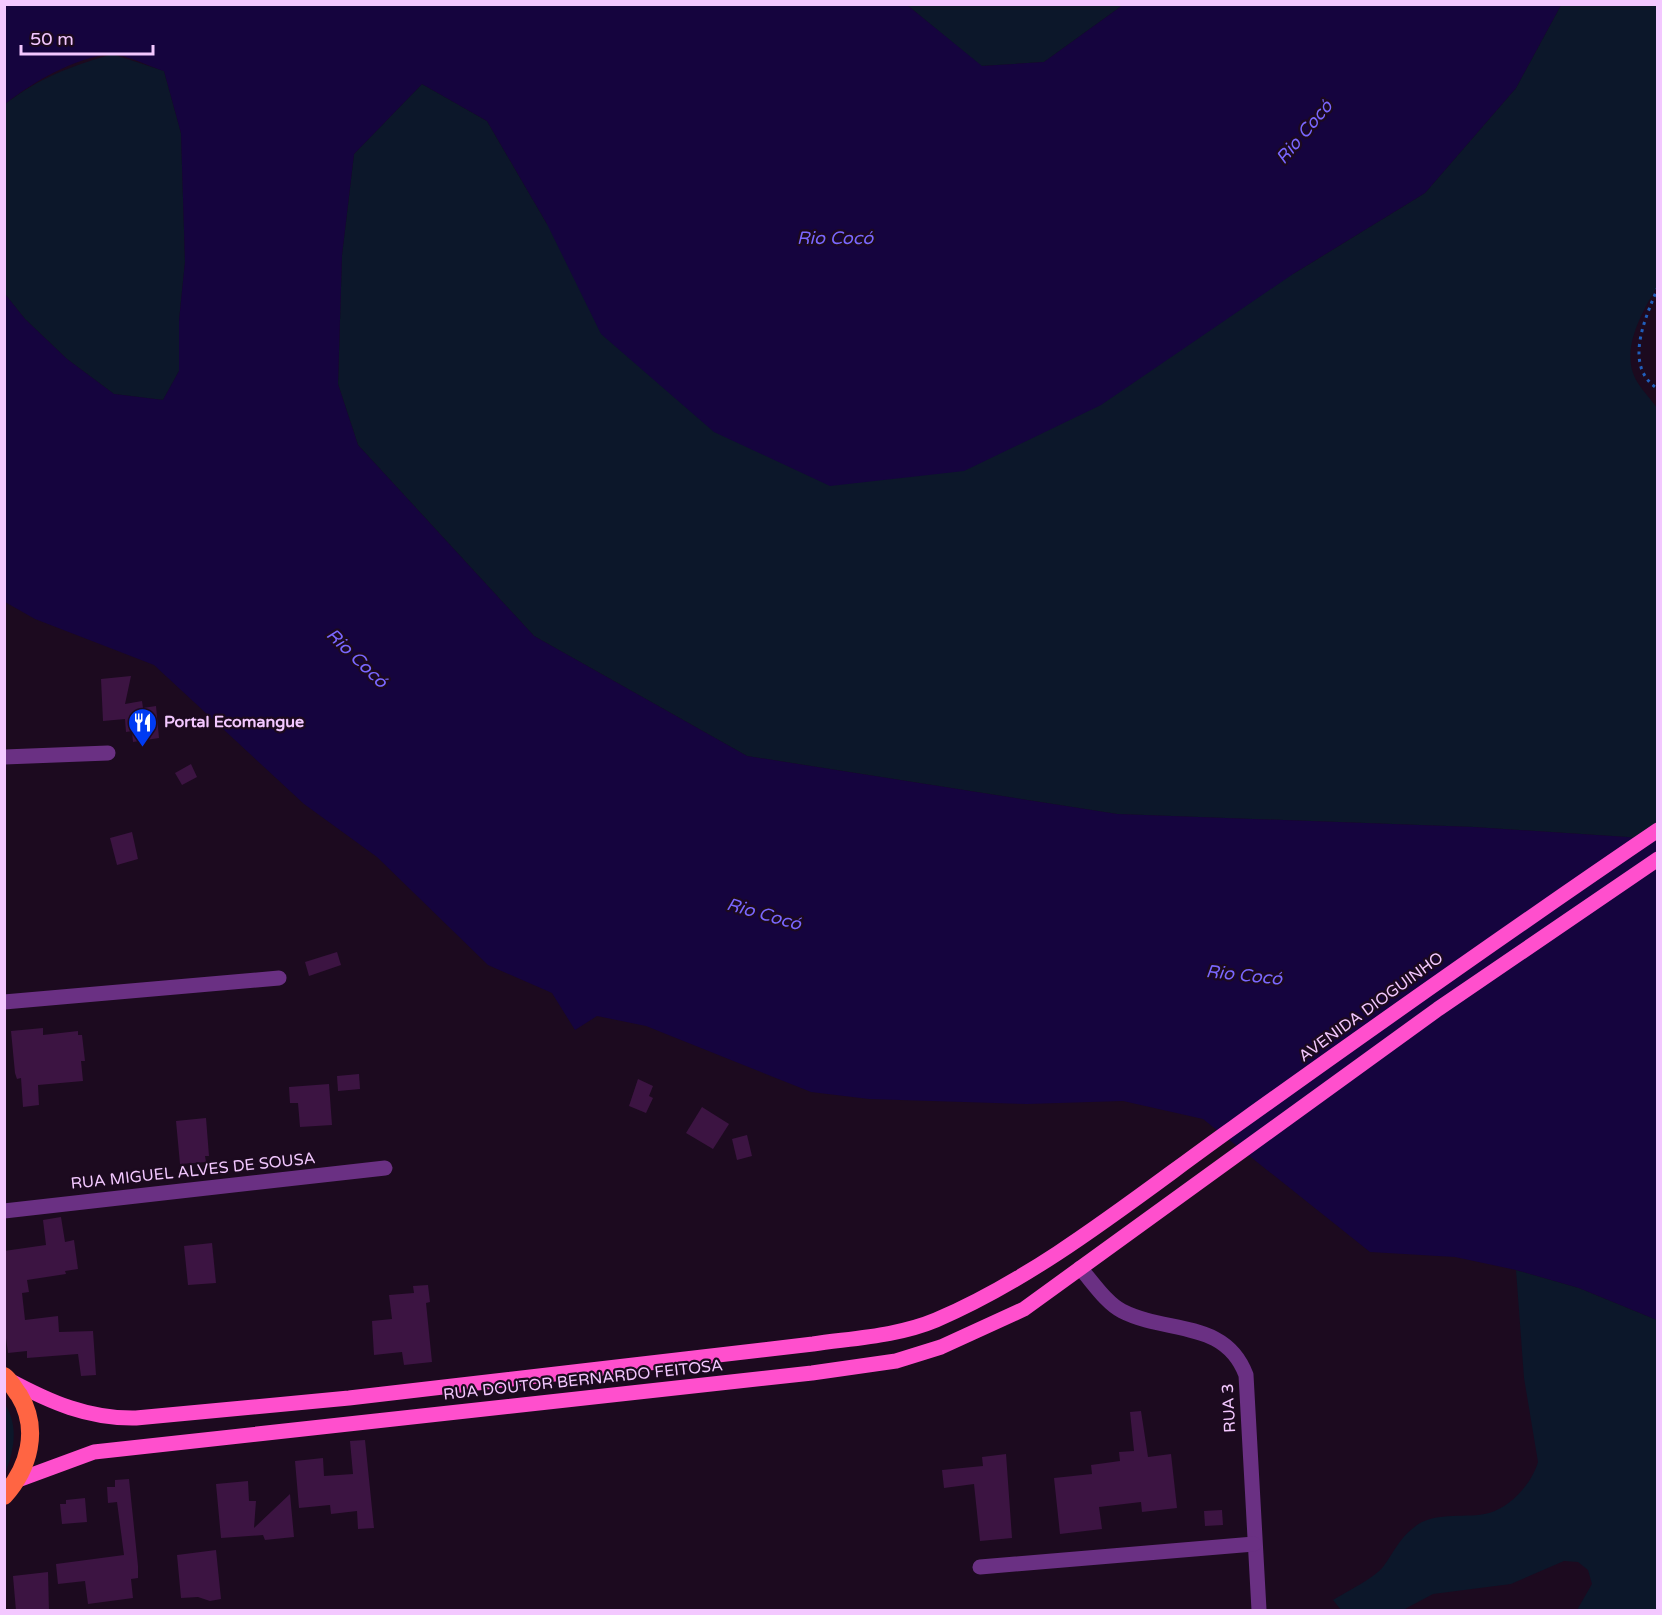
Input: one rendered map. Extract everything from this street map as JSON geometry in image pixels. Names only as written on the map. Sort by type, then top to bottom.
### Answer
[{"type":"highway","points":[[7,1378],[24,1404],[30,1430],[28,1456],[9,1492]]},
{"type":"main road","name":"AVENIDA DIOGUINHO","points":[[1108,1217],[1446,975],[1658,830]]},
{"type":"main road","name":"RUA DOUTOR BERNARDO FEITOSA","points":[[9,1492],[72,1458],[105,1450],[812,1373],[896,1361],[941,1347],[998,1323],[1024,1309],[1438,1009],[1658,859]]},
{"type":"main road","name":"RUA DOUTOR BERNARDO FEITOSA","points":[[7,1378],[72,1410],[110,1418],[136,1418],[349,1398],[889,1333],[933,1322],[980,1300],[1108,1217]]},
{"type":"street","points":[[4,757],[108,753]]},
{"type":"street","points":[[4,1002],[279,978]]},
{"type":"street","name":"RUA MIGUEL ALVES DE SOUSA","points":[[4,1211],[385,1168]]},
{"type":"street","name":"RUA 3","points":[[1080,1268],[1119,1309],[1133,1316],[1216,1337],[1240,1360],[1246,1375],[1259,1611]]},
{"type":"street","points":[[980,1567],[1254,1544]]},
{"type":"path","points":[[1658,287],[1639,334],[1638,348],[1643,371],[1658,389]]},
{"type":"shaded area","points":[[907,5],[1123,5],[1044,62],[981,66]]},
{"type":"shaded area","points":[[1561,5],[1657,5],[1657,287],[1635,331],[1630,355],[1635,378],[1657,408],[1657,839],[1473,827],[1117,814],[747,756],[534,636],[358,445],[338,384],[342,255],[354,154],[422,84],[487,121],[547,224],[1293,274],[1425,193],[1516,88]]},
{"type":"shaded area","points":[[112,54],[164,71],[181,133],[185,262],[179,321],[179,371],[163,400],[114,394],[67,359],[25,319],[5,294],[5,104],[56,74]]},
{"type":"shaded area","points":[[1516,1270],[1579,1288],[1657,1320],[1657,1610],[1577,1610],[1592,1584],[1588,1570],[1578,1562],[1564,1561],[1511,1584],[1433,1594],[1403,1610],[1341,1610],[1333,1600],[1379,1571],[1401,1540],[1417,1525],[1434,1518],[1480,1515],[1497,1510],[1513,1500],[1531,1478],[1538,1462],[1524,1378]]},
{"type":"shaded area","points":[[5,1404],[12,1421],[14,1439],[5,1474]]},
{"type":"water","name":"Rio Cocó","points":[[5,5],[907,5],[982,66],[1044,62],[1123,5],[1561,5],[1516,88],[1425,193],[1293,274],[1101,405],[964,471],[830,486],[714,432],[601,334],[547,224],[487,121],[422,84],[354,154],[342,255],[338,384],[358,445],[534,636],[747,756],[1117,814],[1473,827],[1657,839],[1657,1320],[1579,1288],[1516,1270],[1455,1257],[1370,1252],[1203,1119],[1123,1101],[1027,1104],[869,1099],[811,1092],[646,1026],[597,1016],[575,1030],[552,993],[488,965],[377,857],[304,804],[154,665],[35,619],[5,602],[5,294],[25,319],[67,359],[114,394],[163,400],[179,371],[179,321],[185,262],[181,133],[164,71],[115,54],[96,56],[54,72],[5,104]]},
{"type":"building","points":[[131,676],[125,704],[142,701],[143,708],[156,706],[159,738],[133,742],[132,731],[126,732],[125,719],[103,721],[101,679]]},
{"type":"building","points":[[191,764],[197,777],[182,785],[175,773]]},
{"type":"building","points":[[132,832],[138,859],[117,865],[110,838]]},
{"type":"building","points":[[337,952],[341,965],[309,976],[305,962]]},
{"type":"building","points":[[43,1028],[43,1035],[78,1031],[78,1035],[82,1035],[85,1061],[81,1061],[83,1081],[38,1085],[39,1105],[23,1107],[21,1078],[17,1079],[15,1073],[11,1031]]},
{"type":"building","points":[[359,1074],[360,1089],[338,1091],[337,1076]]},
{"type":"building","points":[[638,1079],[653,1086],[649,1096],[653,1098],[646,1113],[629,1106]]},
{"type":"building","points":[[329,1084],[332,1125],[300,1127],[298,1103],[290,1103],[289,1087]]},
{"type":"building","points":[[702,1107],[729,1124],[713,1149],[686,1133]]},
{"type":"building","points":[[206,1118],[209,1156],[205,1156],[206,1162],[180,1164],[176,1121]]},
{"type":"building","points":[[747,1135],[752,1156],[737,1160],[732,1139]]},
{"type":"building","points":[[61,1217],[65,1242],[74,1240],[78,1269],[65,1271],[66,1274],[27,1280],[29,1292],[22,1293],[25,1320],[58,1316],[59,1332],[93,1331],[96,1375],[81,1376],[78,1354],[27,1358],[27,1351],[8,1353],[4,1323],[4,1251],[46,1245],[43,1220]]},
{"type":"building","points":[[212,1243],[216,1283],[188,1285],[184,1246]]},
{"type":"building","points":[[428,1285],[430,1302],[426,1303],[432,1362],[404,1365],[402,1352],[374,1355],[372,1321],[392,1319],[389,1295],[414,1293],[413,1286]]},
{"type":"building","points":[[1141,1411],[1148,1457],[1171,1454],[1177,1508],[1142,1512],[1141,1502],[1099,1507],[1102,1529],[1060,1534],[1054,1478],[1092,1474],[1091,1465],[1120,1461],[1119,1452],[1134,1451],[1130,1412]]},
{"type":"building","points":[[365,1440],[374,1528],[358,1529],[357,1511],[331,1514],[330,1505],[299,1508],[295,1461],[323,1458],[324,1476],[353,1474],[350,1441]]},
{"type":"building","points":[[1006,1454],[1012,1538],[980,1541],[974,1484],[944,1488],[942,1470],[983,1466],[982,1457]]},
{"type":"building","points":[[129,1479],[138,1566],[138,1578],[131,1579],[133,1598],[88,1604],[85,1581],[58,1584],[56,1564],[124,1555],[117,1502],[108,1503],[107,1487],[115,1487],[115,1480]]},
{"type":"building","points":[[248,1481],[249,1501],[256,1501],[254,1528],[290,1494],[294,1537],[265,1540],[263,1535],[221,1538],[216,1484]]},
{"type":"building","points":[[85,1498],[87,1522],[62,1524],[60,1504],[66,1504],[66,1500]]},
{"type":"building","points":[[1222,1510],[1223,1525],[1205,1526],[1204,1511]]},
{"type":"building","points":[[216,1550],[221,1599],[210,1601],[198,1597],[181,1598],[177,1555]]},
{"type":"building","points":[[48,1572],[49,1611],[16,1611],[13,1576]]},
{"type":"place","name":"Portal Ecomangue","points":[[143,748]]}]
